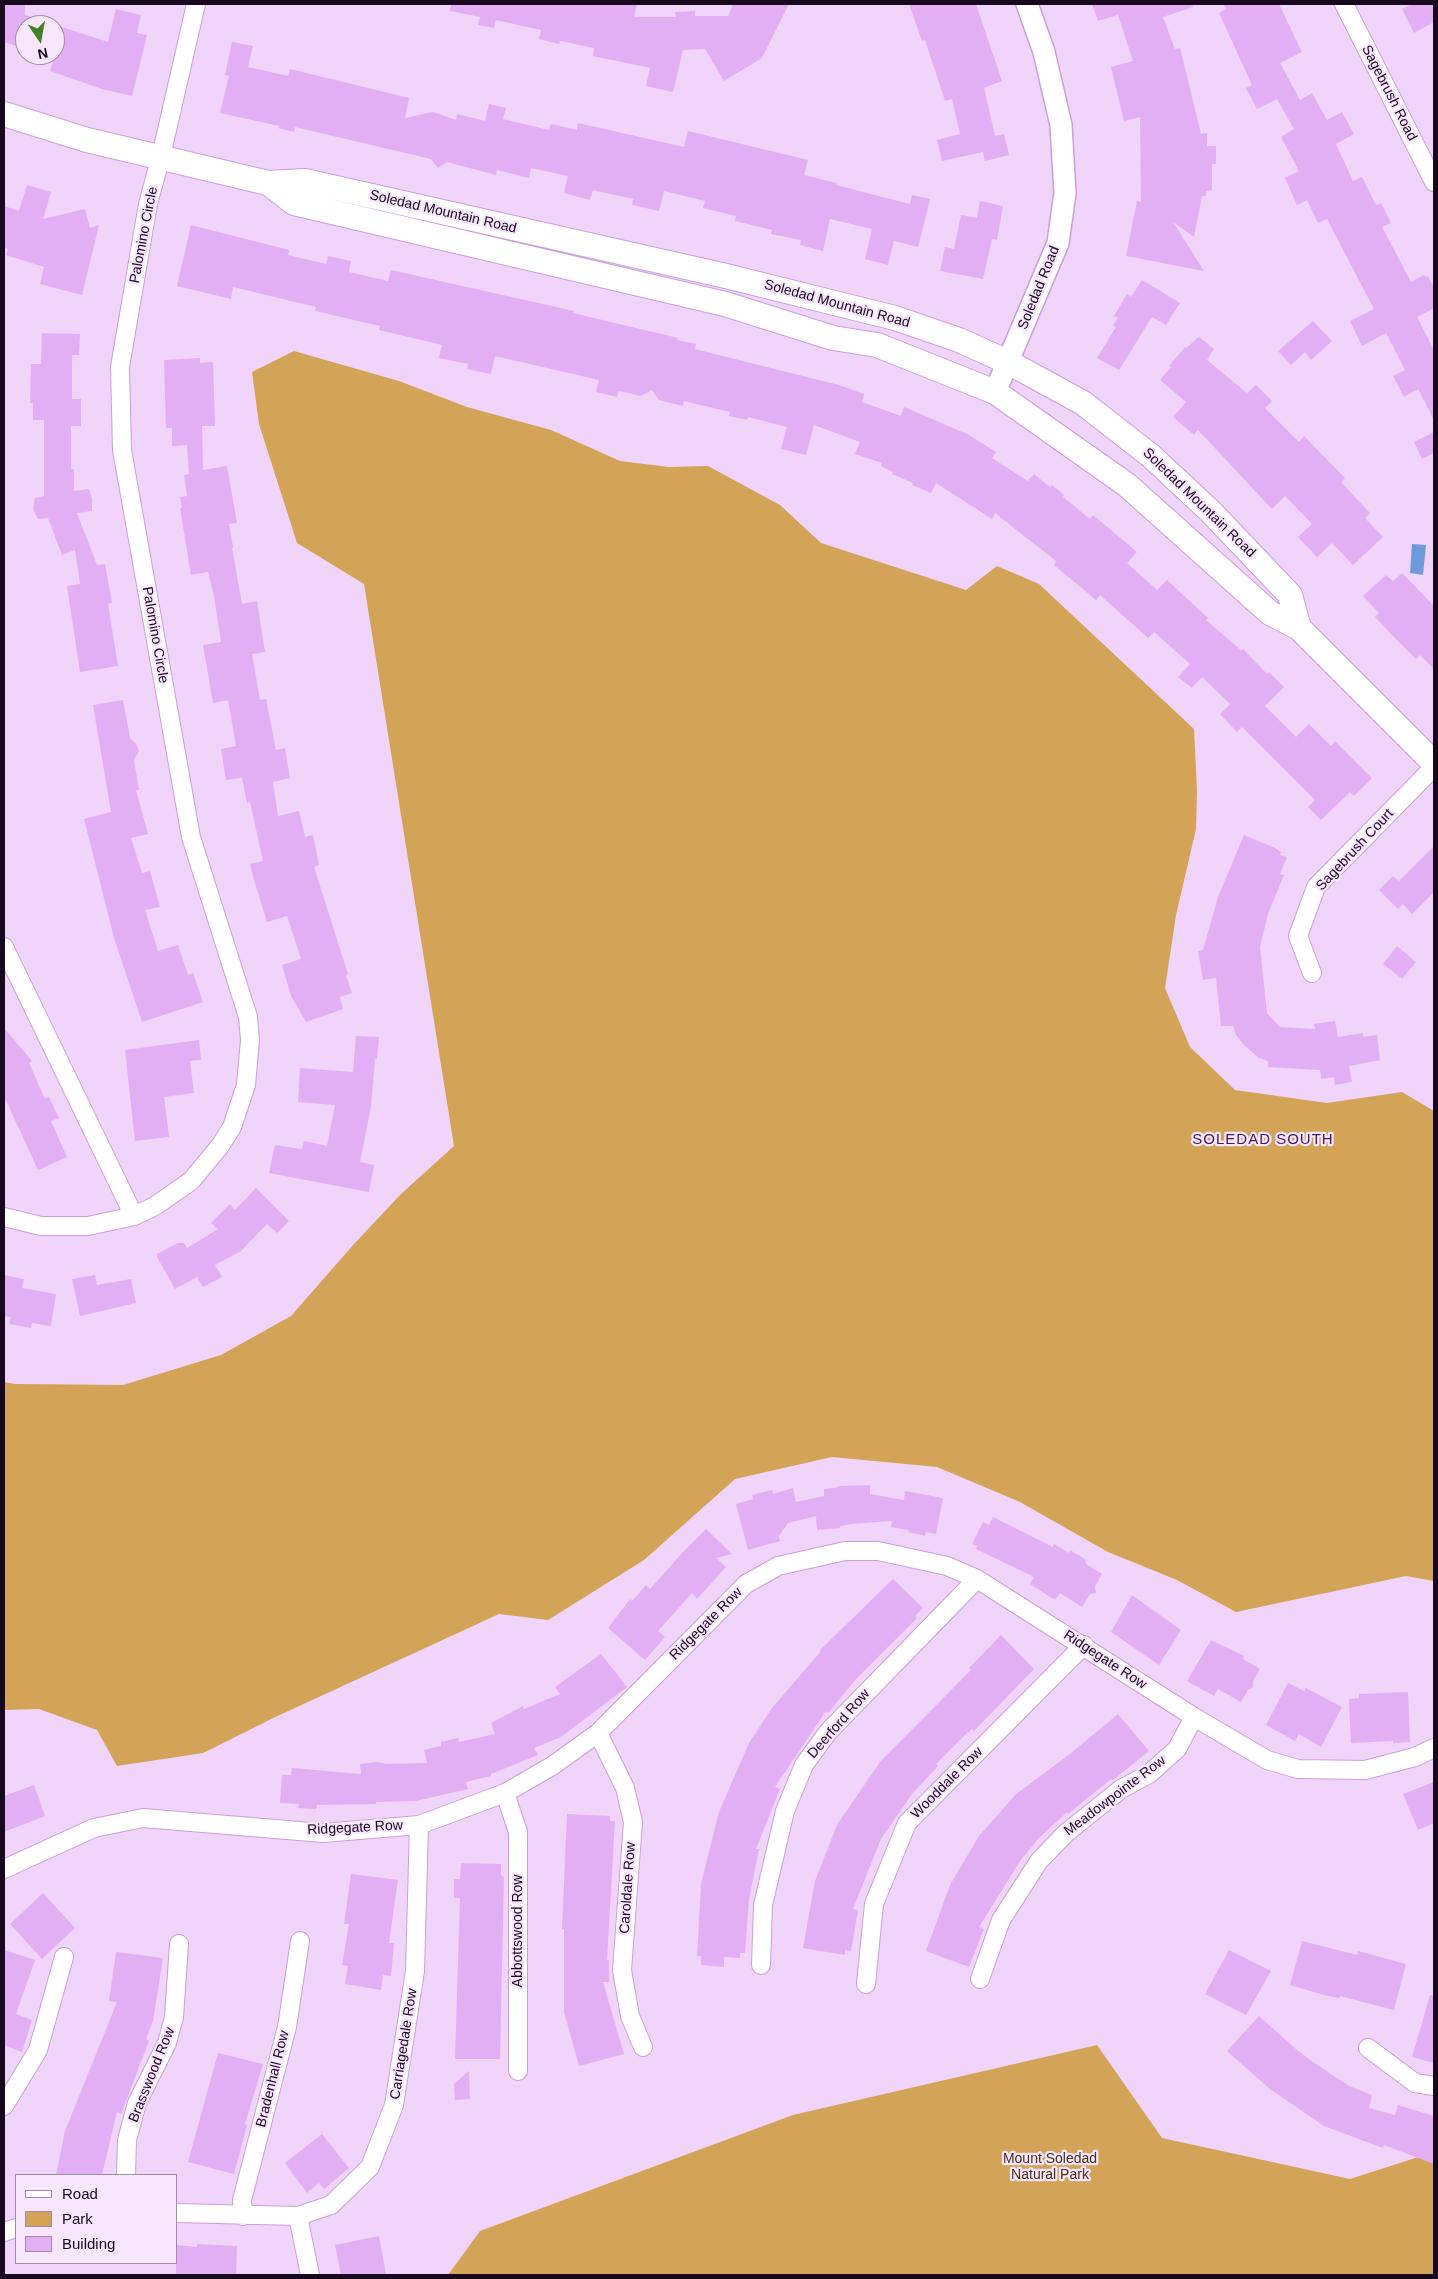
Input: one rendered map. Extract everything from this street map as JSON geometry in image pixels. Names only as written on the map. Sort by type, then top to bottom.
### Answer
[{"type":"main road","name":"Soledad Mountain Road","points":[[4,114],[82,139],[161,156],[268,183],[305,181],[842,304],[895,318],[950,337],[1008,362],[1083,403],[1151,456],[1223,524],[1290,595],[1299,628]]},
{"type":"main road","name":"Soledad Mountain Road","points":[[268,183],[294,203],[725,304],[833,338],[877,345],[995,392],[1127,485],[1270,613],[1299,628],[1434,763]]},
{"type":"street","name":"Palomino Circle","points":[[4,1217],[41,1226],[96,1225],[134,1216],[155,1206],[186,1186],[207,1164],[220,1146],[240,1106],[246,1085],[250,1055],[248,1017],[191,837],[122,450],[120,367],[148,204],[196,4]]},
{"type":"street","name":"Soledad Road","points":[[995,392],[1058,243],[1065,193],[1062,124],[1044,52],[1027,4]]},
{"type":"street","name":"Sagebrush Road","points":[[1344,4],[1434,182]]},
{"type":"street","name":"Sagebrush Court","points":[[1312,973],[1298,936],[1316,887],[1434,767]]},
{"type":"street","points":[[4,947],[134,1216]]},
{"type":"street","name":"Ridgegate Row","points":[[4,1869],[94,1828],[143,1818],[323,1833],[419,1825],[505,1793],[552,1766],[598,1733],[746,1584],[778,1566],[845,1551],[878,1552],[948,1566],[977,1579],[1084,1645],[1194,1717],[1267,1760],[1298,1769],[1365,1770],[1415,1757],[1434,1748]]},
{"type":"street","name":"Deerford Row","points":[[761,1966],[763,1905],[785,1811],[804,1765],[828,1732],[977,1579]]},
{"type":"street","name":"Wooddale Row","points":[[866,1984],[874,1904],[907,1823],[1084,1645]]},
{"type":"street","name":"Meadowpointe Row","points":[[980,1979],[1001,1920],[1039,1861],[1066,1832],[1113,1795],[1149,1774],[1176,1749],[1194,1717]]},
{"type":"street","name":"Caroldale Row","points":[[598,1733],[625,1788],[633,1822],[622,1970],[630,2016],[643,2047]]},
{"type":"street","name":"Abbottswood Row","points":[[505,1793],[518,1832],[518,2071]]},
{"type":"street","name":"Carriagedale Row","points":[[178,2213],[298,2216],[332,2205],[370,2167],[394,2105],[414,1971],[419,1825]]},
{"type":"street","name":"Bradenhall Row","points":[[243,2216],[242,2200],[287,2027],[300,1940]]},
{"type":"street","name":"Brasswood Row","points":[[126,2174],[128,2140],[138,2103],[167,2043],[174,2017],[179,1944]]},
{"type":"street","points":[[4,2106],[38,2050],[64,1957]]},
{"type":"street","points":[[1368,2048],[1415,2083],[1434,2086]]},
{"type":"street","points":[[298,2216],[310,2275]]},
{"type":"green space","points":[[294,351],[399,381],[467,407],[551,430],[620,461],[669,467],[708,466],[780,505],[821,543],[966,590],[997,566],[1039,584],[1194,729],[1197,791],[1196,829],[1176,915],[1165,988],[1190,1047],[1235,1090],[1327,1103],[1402,1092],[1434,1111],[1434,1581],[1406,1576],[1236,1612],[1177,1580],[1108,1552],[1020,1502],[937,1467],[832,1457],[735,1479],[644,1560],[548,1620],[499,1614],[271,1719],[203,1753],[117,1766],[97,1730],[39,1709],[4,1710],[4,1382],[15,1384],[123,1385],[221,1355],[291,1316],[401,1194],[454,1146],[364,584],[297,543],[259,424],[252,372]]},
{"type":"green space","name":"Mount Soledad Natural Park","points":[[1097,2045],[1162,2138],[1350,2179],[1434,2152],[1434,2275],[448,2275],[480,2231],[793,2115]]},
{"type":"water","points":[[1412,544],[1426,545],[1423,575],[1410,573]]},
{"type":"building","points":[[4,4],[25,4],[25,15],[15,15],[15,46],[4,42]]},
{"type":"building","points":[[451,4],[637,4],[634,17],[676,17],[675,12],[695,11],[695,16],[728,16],[733,4],[789,4],[762,58],[724,81],[705,49],[683,50],[673,92],[646,86],[650,68],[593,56],[594,48],[560,41],[559,44],[539,39],[541,30],[496,20],[494,28],[478,25],[480,17],[450,11]]},
{"type":"building","points":[[909,4],[976,4],[1002,81],[984,88],[995,136],[1004,134],[1009,155],[985,161],[983,152],[942,161],[937,140],[960,134],[952,99],[945,101],[925,40],[922,41]]},
{"type":"building","points":[[1092,4],[1192,4],[1193,7],[1163,17],[1175,49],[1180,48],[1201,134],[1207,133],[1207,146],[1216,146],[1216,164],[1212,164],[1212,190],[1206,191],[1206,196],[1202,196],[1194,237],[1173,222],[1204,271],[1126,256],[1137,201],[1141,202],[1140,117],[1124,121],[1111,67],[1133,61],[1118,15],[1098,21]]},
{"type":"building","points":[[1223,4],[1279,4],[1302,52],[1280,63],[1300,100],[1312,93],[1327,120],[1342,112],[1354,134],[1336,144],[1353,181],[1362,177],[1376,205],[1381,203],[1391,223],[1382,227],[1411,282],[1424,275],[1428,276],[1434,288],[1434,308],[1417,317],[1434,350],[1434,420],[1418,389],[1404,397],[1393,376],[1405,370],[1386,333],[1362,346],[1350,321],[1374,309],[1327,219],[1318,223],[1307,200],[1297,205],[1285,178],[1299,171],[1281,137],[1294,129],[1277,99],[1257,109],[1246,88],[1252,85],[1219,13],[1226,9]]},
{"type":"building","points":[[1412,4],[1434,4],[1434,22],[1414,33],[1402,9]]},
{"type":"building","points":[[116,9],[141,15],[137,33],[147,35],[132,96],[102,89],[50,71],[52,65],[65,65],[65,28],[108,42]]},
{"type":"building","points":[[232,42],[253,46],[248,67],[288,76],[290,69],[409,98],[405,118],[433,112],[456,120],[457,114],[485,121],[489,104],[506,108],[503,119],[549,130],[551,124],[577,130],[578,123],[684,147],[688,131],[808,160],[804,175],[910,204],[912,195],[930,199],[918,247],[894,241],[888,265],[865,259],[872,229],[830,219],[823,251],[800,245],[801,240],[771,234],[772,230],[735,221],[736,216],[703,208],[705,201],[664,191],[659,211],[632,205],[633,199],[593,190],[590,200],[564,193],[568,176],[531,168],[529,178],[497,170],[496,175],[447,162],[438,168],[431,159],[295,127],[294,132],[278,128],[279,126],[220,113],[229,76],[225,75]]},
{"type":"building","points":[[27,185],[51,192],[43,219],[85,209],[90,228],[99,225],[82,295],[40,284],[44,267],[6,255],[8,249],[4,247],[4,206],[19,211]]},
{"type":"building","points":[[980,201],[1003,206],[997,240],[992,239],[983,279],[940,271],[945,247],[954,249],[961,215],[977,218]]},
{"type":"building","points":[[191,225],[289,250],[288,255],[326,264],[328,256],[351,261],[349,272],[388,281],[391,270],[574,311],[573,313],[678,338],[677,340],[696,344],[695,349],[839,385],[864,394],[862,402],[901,416],[904,407],[967,434],[996,452],[992,458],[1028,481],[1034,474],[1050,487],[1052,485],[1064,495],[1063,497],[1090,519],[1093,515],[1137,552],[1127,563],[1157,590],[1167,580],[1208,618],[1206,620],[1242,651],[1243,649],[1267,674],[1269,672],[1284,687],[1265,706],[1296,737],[1309,724],[1331,746],[1335,741],[1372,778],[1354,796],[1350,792],[1321,820],[1308,807],[1315,800],[1242,727],[1237,732],[1220,714],[1230,704],[1202,677],[1192,688],[1178,677],[1190,664],[1154,632],[1148,638],[1100,595],[1096,600],[1054,565],[1056,561],[995,513],[992,519],[936,483],[931,493],[912,485],[913,483],[892,474],[893,472],[881,466],[882,463],[855,454],[860,442],[814,425],[806,455],[781,449],[787,427],[748,417],[747,420],[729,416],[730,412],[684,401],[683,406],[659,400],[652,390],[641,396],[619,391],[617,397],[596,392],[599,380],[495,356],[491,374],[467,369],[468,364],[439,358],[442,345],[379,330],[380,326],[315,311],[316,307],[233,287],[231,299],[177,286]]},
{"type":"building","points":[[1142,280],[1180,303],[1166,325],[1152,317],[1119,370],[1097,358],[1116,327],[1113,325],[1118,318],[1114,316],[1127,294],[1131,297]]},
{"type":"building","points":[[1313,321],[1332,341],[1311,360],[1305,352],[1291,365],[1278,351]]},
{"type":"building","points":[[42,333],[80,334],[79,355],[72,355],[72,399],[81,399],[81,426],[71,426],[71,469],[74,469],[74,491],[89,489],[92,499],[92,511],[77,513],[97,565],[105,564],[112,603],[108,604],[118,666],[80,672],[67,586],[80,584],[75,550],[62,555],[48,518],[38,519],[33,509],[35,498],[44,496],[44,420],[33,420],[33,403],[30,403],[31,364],[41,364]]},
{"type":"building","points":[[1199,337],[1214,349],[1207,360],[1247,393],[1256,385],[1272,401],[1265,408],[1299,442],[1304,436],[1345,478],[1341,482],[1370,513],[1365,518],[1383,537],[1353,565],[1332,543],[1317,557],[1298,537],[1312,524],[1285,496],[1272,509],[1198,430],[1194,435],[1173,417],[1186,402],[1160,380],[1185,347]]},
{"type":"building","points":[[200,358],[200,363],[213,362],[215,426],[202,426],[203,470],[227,466],[237,523],[229,524],[242,604],[257,601],[265,652],[252,654],[260,700],[266,699],[276,750],[285,748],[290,778],[273,782],[278,816],[299,811],[305,837],[313,835],[319,865],[314,867],[348,974],[346,975],[352,993],[340,997],[343,1009],[306,1022],[291,996],[282,965],[301,959],[287,916],[267,922],[250,864],[263,861],[250,802],[247,803],[242,778],[226,780],[221,749],[236,746],[228,700],[213,703],[203,645],[221,642],[214,596],[208,572],[191,575],[180,508],[182,508],[180,497],[187,496],[184,475],[189,474],[187,445],[172,446],[172,428],[166,428],[164,360]]},
{"type":"building","points":[[1434,432],[1434,453],[1422,459],[1414,442]]},
{"type":"building","points":[[1402,573],[1434,606],[1434,669],[1420,655],[1416,659],[1392,635],[1375,617],[1379,613],[1363,596],[1386,575],[1393,581]]},
{"type":"building","points":[[123,700],[130,738],[136,744],[139,751],[134,760],[139,790],[136,790],[148,834],[131,838],[142,873],[150,871],[160,907],[145,910],[158,951],[178,945],[188,975],[193,973],[203,1002],[142,1022],[114,938],[84,819],[111,812],[93,705]]},
{"type":"building","points":[[1244,835],[1275,848],[1281,852],[1280,855],[1287,857],[1280,874],[1284,875],[1268,914],[1260,947],[1267,1013],[1280,1027],[1315,1029],[1314,1024],[1335,1021],[1338,1037],[1363,1033],[1363,1037],[1377,1035],[1380,1060],[1349,1066],[1352,1082],[1335,1085],[1334,1077],[1321,1079],[1320,1070],[1268,1067],[1268,1061],[1259,1058],[1245,1046],[1236,1035],[1233,1026],[1221,1026],[1216,978],[1203,980],[1198,951],[1203,950],[1218,897]]},
{"type":"building","points":[[1434,846],[1434,892],[1412,914],[1403,904],[1398,909],[1379,890],[1393,876],[1399,881]]},
{"type":"building","points":[[1397,946],[1416,962],[1402,979],[1383,964]]},
{"type":"building","points":[[4,1028],[32,1061],[29,1063],[45,1099],[49,1097],[59,1118],[51,1121],[67,1157],[38,1170],[4,1096]]},
{"type":"building","points":[[356,1036],[379,1037],[371,1107],[360,1162],[374,1165],[369,1192],[269,1173],[275,1145],[302,1149],[304,1141],[327,1146],[335,1105],[298,1102],[300,1068],[353,1072]]},
{"type":"building","points":[[199,1040],[201,1060],[190,1061],[194,1093],[164,1097],[169,1137],[135,1141],[125,1050]]},
{"type":"building","points":[[256,1188],[289,1221],[277,1233],[267,1224],[241,1251],[215,1265],[222,1277],[203,1287],[197,1277],[175,1289],[157,1254],[178,1243],[184,1243],[187,1248],[218,1229],[211,1223],[230,1204],[235,1210]]},
{"type":"building","points":[[4,1275],[24,1279],[22,1288],[56,1294],[51,1326],[32,1323],[31,1328],[9,1324],[11,1317],[4,1316]]},
{"type":"building","points":[[95,1275],[97,1285],[131,1279],[136,1303],[80,1316],[72,1279]]},
{"type":"building","points":[[870,1485],[870,1494],[904,1500],[905,1491],[943,1498],[936,1534],[926,1532],[925,1536],[908,1532],[909,1530],[891,1527],[892,1521],[851,1524],[840,1526],[840,1528],[817,1530],[816,1516],[788,1523],[779,1536],[780,1541],[748,1550],[736,1504],[753,1499],[752,1495],[772,1490],[773,1494],[793,1488],[796,1502],[824,1496],[824,1489],[839,1486]]},
{"type":"building","points":[[993,1517],[1053,1547],[1054,1544],[1069,1553],[1070,1550],[1085,1559],[1086,1564],[1102,1574],[1095,1586],[1096,1593],[1090,1594],[1082,1607],[1060,1593],[1055,1600],[1030,1584],[1034,1577],[976,1549],[977,1546],[972,1544],[983,1522],[989,1525]]},
{"type":"building","points":[[706,1529],[732,1554],[716,1558],[726,1567],[697,1599],[692,1593],[658,1631],[665,1637],[645,1660],[608,1628],[630,1599],[632,1601],[646,1585],[650,1589]]},
{"type":"building","points":[[893,1579],[923,1608],[915,1616],[917,1618],[856,1679],[828,1713],[826,1711],[775,1787],[780,1789],[756,1849],[759,1849],[749,1899],[745,1953],[740,1953],[740,1958],[724,1957],[724,1967],[701,1965],[701,1956],[697,1956],[701,1884],[719,1812],[749,1743],[772,1708],[820,1650]]},
{"type":"building","points":[[1132,1595],[1181,1630],[1159,1665],[1111,1632]]},
{"type":"building","points":[[1001,1635],[1034,1669],[974,1731],[972,1729],[965,1735],[936,1764],[938,1766],[912,1794],[881,1839],[853,1909],[858,1910],[851,1951],[845,1950],[845,1955],[803,1948],[815,1881],[837,1825],[880,1762],[971,1670],[969,1668]]},
{"type":"building","points":[[1211,1640],[1244,1656],[1243,1659],[1260,1669],[1253,1681],[1253,1687],[1248,1690],[1241,1702],[1218,1689],[1214,1696],[1187,1681]]},
{"type":"building","points":[[601,1654],[627,1687],[561,1737],[534,1748],[538,1755],[491,1774],[491,1776],[466,1782],[468,1789],[416,1801],[317,1805],[316,1809],[298,1808],[299,1804],[280,1803],[282,1775],[291,1775],[292,1768],[361,1774],[360,1764],[377,1762],[386,1764],[427,1763],[424,1750],[441,1746],[441,1742],[458,1738],[459,1742],[495,1734],[491,1723],[523,1706],[524,1709],[560,1694],[555,1687]]},
{"type":"building","points":[[1288,1683],[1304,1691],[1306,1688],[1342,1707],[1321,1747],[1299,1734],[1295,1741],[1266,1725]]},
{"type":"building","points":[[1408,1692],[1410,1742],[1351,1743],[1349,1699],[1359,1698],[1359,1694]]},
{"type":"building","points":[[1118,1714],[1149,1751],[1068,1814],[1067,1812],[1039,1838],[1020,1861],[979,1927],[984,1929],[969,1967],[926,1951],[950,1885],[979,1836],[1016,1794],[1070,1754]]},
{"type":"building","points":[[1434,1782],[1434,1823],[1418,1830],[1403,1794]]},
{"type":"building","points":[[34,1785],[45,1816],[4,1832],[4,1796]]},
{"type":"building","points":[[567,1814],[610,1816],[610,1821],[615,1821],[607,1960],[609,1960],[609,1982],[603,1982],[624,2054],[579,2066],[564,2012],[564,1929],[562,1929]]},
{"type":"building","points":[[461,1863],[501,1864],[501,1875],[504,1877],[500,2059],[455,2059],[460,1898],[454,1898],[454,1879],[460,1879]]},
{"type":"building","points":[[351,1874],[398,1880],[389,1943],[394,1943],[391,1976],[383,1975],[381,1990],[345,1984],[348,1966],[342,1965],[349,1924],[344,1924]]},
{"type":"building","points":[[43,1893],[75,1928],[42,1959],[10,1924]]},
{"type":"building","points":[[1302,1941],[1357,1955],[1358,1951],[1406,1964],[1394,2010],[1340,1996],[1339,1998],[1324,1995],[1290,1985]]},
{"type":"building","points":[[4,1950],[35,1960],[16,2014],[32,2020],[22,2052],[4,2045]]},
{"type":"building","points":[[1229,1950],[1271,1971],[1246,2015],[1205,1994]]},
{"type":"building","points":[[116,1952],[163,1958],[153,2021],[146,2039],[149,2041],[121,2114],[117,2112],[102,2174],[56,2174],[65,2131],[117,2002],[109,2001]]},
{"type":"building","points":[[1430,1995],[1434,1996],[1434,2063],[1412,2057]]},
{"type":"building","points":[[1259,2016],[1297,2050],[1316,2064],[1349,2086],[1372,2095],[1369,2108],[1395,2115],[1398,2105],[1434,2116],[1434,2164],[1384,2145],[1383,2148],[1324,2126],[1270,2089],[1227,2051]]},
{"type":"building","points":[[218,2053],[263,2064],[245,2124],[247,2125],[234,2174],[188,2162]]},
{"type":"building","points":[[469,2071],[470,2099],[455,2100],[454,2084]]},
{"type":"building","points":[[322,2134],[349,2168],[324,2189],[319,2183],[307,2193],[285,2163]]},
{"type":"building","points":[[379,2236],[386,2275],[341,2275],[335,2245]]},
{"type":"building","points":[[197,2244],[237,2246],[236,2275],[176,2275],[178,2245],[197,2247]]},
{"type":"district","name":"SOLEDAD SOUTH","points":[[1263,1140]]}]
